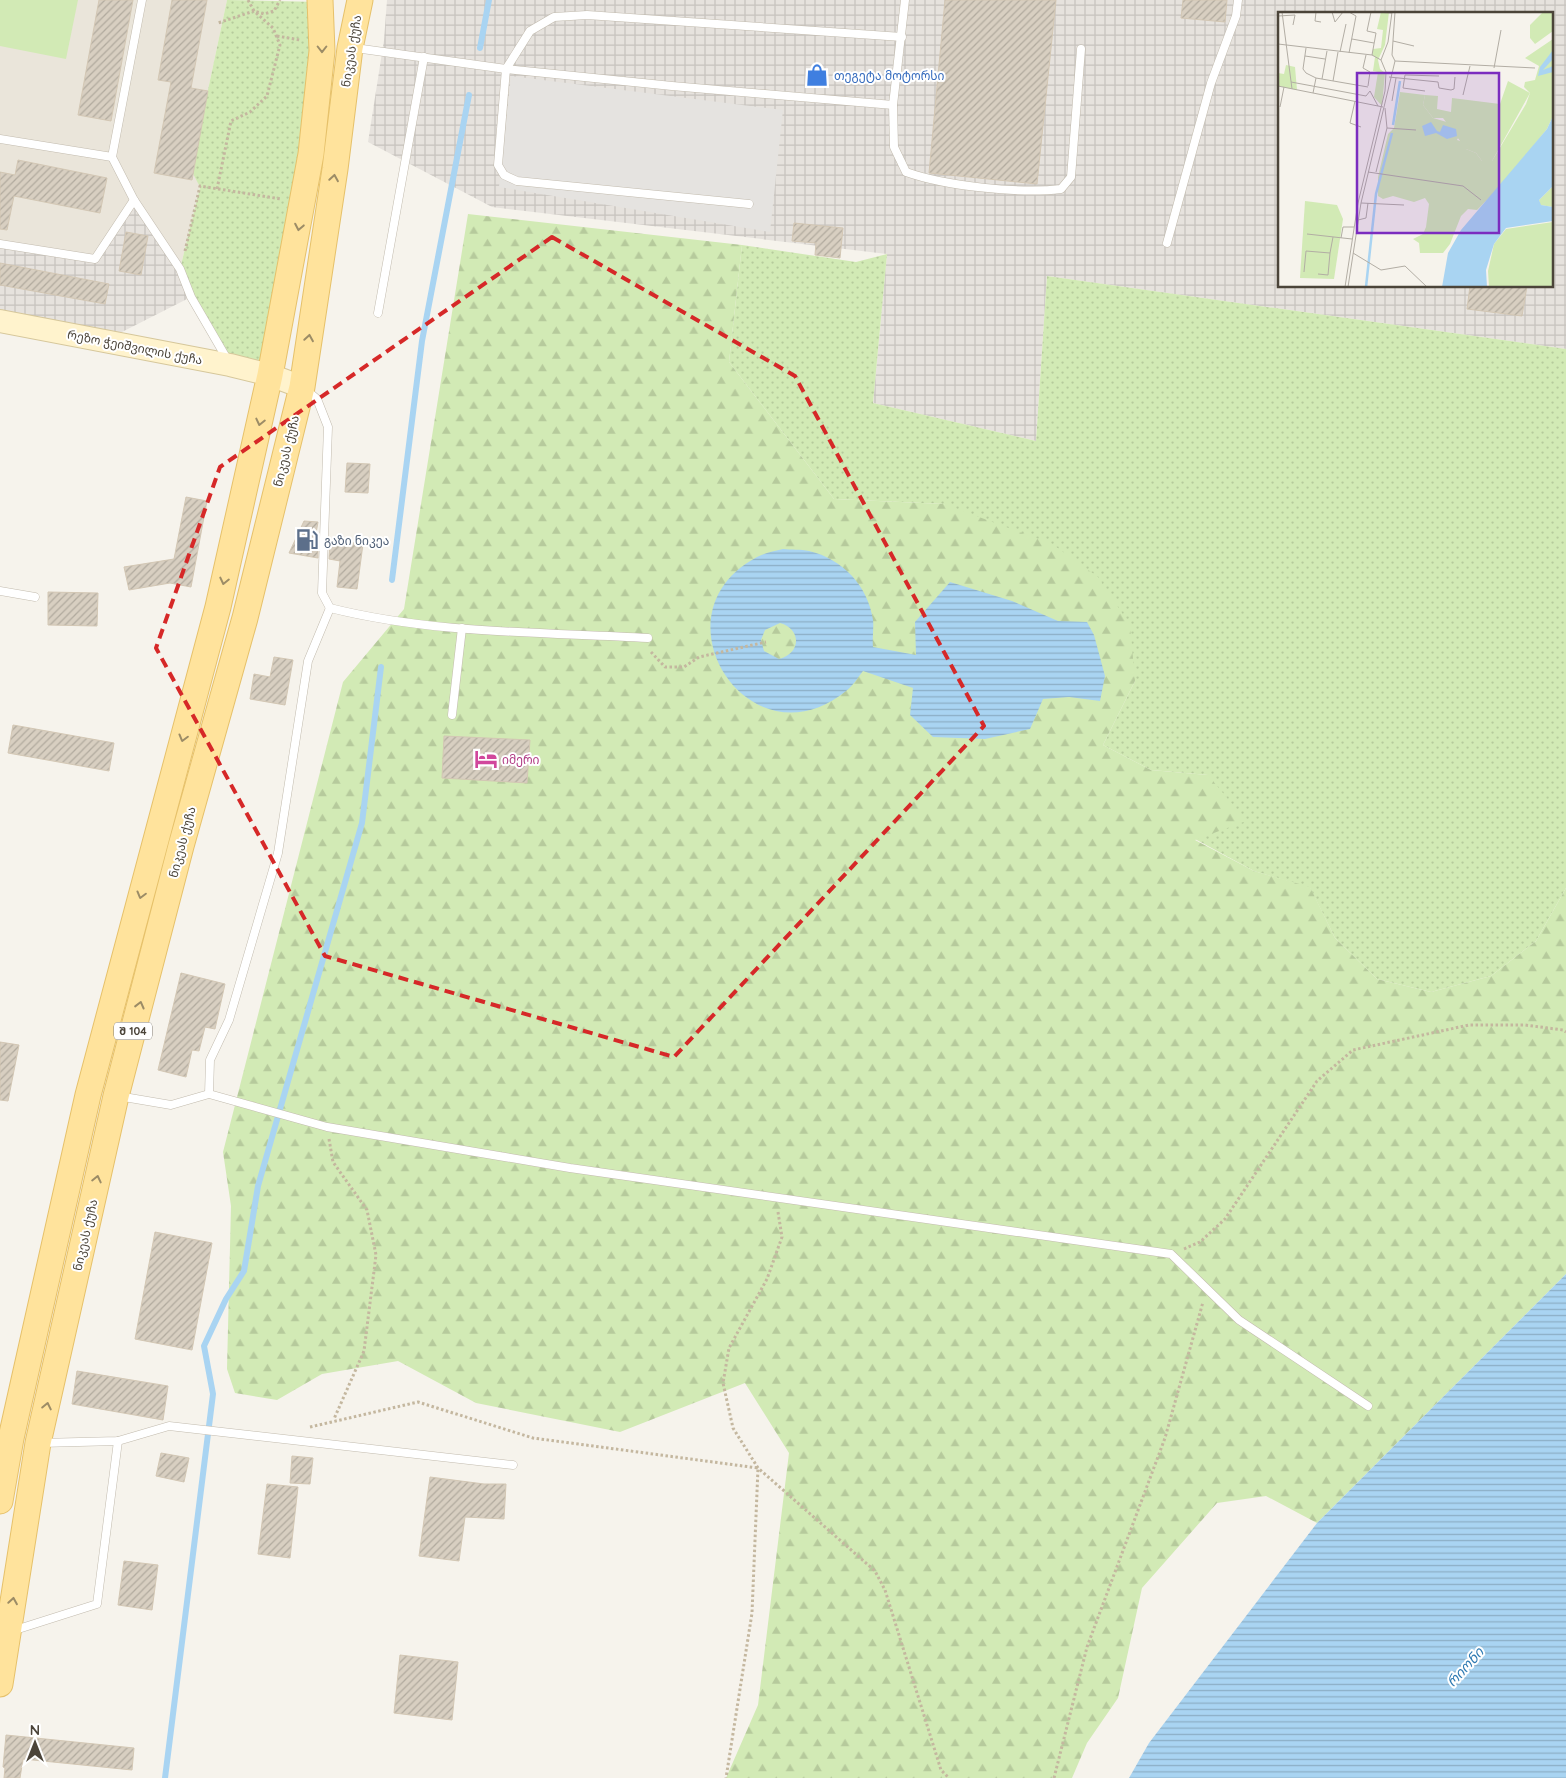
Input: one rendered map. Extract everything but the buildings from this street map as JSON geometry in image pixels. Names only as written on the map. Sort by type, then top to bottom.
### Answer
[{"type":"main road","points":[[270,375],[304,203],[311,154],[322,51],[320,0]]},
{"type":"main road","name":"ნიკეას ქუჩა","points":[[0,1684],[38,1444],[116,1096],[181,846],[245,618],[302,387],[336,168],[350,48],[360,0]]},
{"type":"main road","name":"რეზო ჭეიშვილის ქუჩა","points":[[0,321],[230,365],[270,375],[302,387]]},
{"type":"main road","name":"შ 104","points":[[0,1501],[15,1419],[88,1095],[218,607],[270,375]]},
{"type":"lane","points":[[142,0],[112,157],[134,200],[180,269],[191,298],[230,365]]},
{"type":"lane","points":[[905,0],[894,105],[894,147],[906,172],[927,180],[1036,192],[1061,189],[1071,177],[1081,49]]},
{"type":"lane","points":[[1167,243],[1211,83],[1236,16],[1238,0]]},
{"type":"lane","points":[[749,204],[517,181],[504,175],[498,165],[506,69],[530,32],[554,17],[597,15],[902,37]]},
{"type":"lane","points":[[350,48],[506,69],[672,86],[894,105]]},
{"type":"lane","points":[[378,313],[424,58]]},
{"type":"lane","points":[[0,138],[112,157]]},
{"type":"lane","points":[[0,244],[95,259],[134,200]]},
{"type":"lane","points":[[302,387],[317,399],[328,427],[322,593],[330,608],[363,616],[462,628],[648,638]]},
{"type":"lane","points":[[0,590],[36,597]]},
{"type":"lane","points":[[208,1094],[210,1060],[229,1020],[278,853],[308,661],[330,608]]},
{"type":"lane","points":[[452,715],[462,628]]},
{"type":"lane","points":[[116,1096],[171,1105],[208,1094],[327,1128],[570,1168],[776,1199],[1171,1254],[1239,1320],[1368,1406]]},
{"type":"lane","points":[[38,1444],[118,1441],[169,1426],[513,1465]]},
{"type":"lane","points":[[8,1633],[97,1604],[118,1441]]},
{"type":"path","points":[[217,189],[231,121],[250,112],[266,96],[280,45],[273,28],[254,11],[248,0]]},
{"type":"path","points":[[218,23],[254,11],[269,13],[278,6],[280,0]]},
{"type":"path","points":[[180,269],[200,186],[304,203]]},
{"type":"path","points":[[648,638],[649,648],[665,667],[684,667],[698,657],[766,642]]},
{"type":"path","points":[[1171,1254],[1200,1242],[1225,1219],[1317,1081],[1353,1050],[1469,1025],[1525,1025],[1566,1032]]},
{"type":"path","points":[[327,1128],[333,1162],[367,1210],[376,1255],[364,1351],[334,1420]]},
{"type":"path","points":[[776,1199],[782,1237],[767,1279],[729,1348],[723,1383],[733,1428],[758,1468],[875,1571],[885,1590],[941,1770],[949,1778]]},
{"type":"path","points":[[1054,1778],[1087,1647],[1165,1438],[1190,1353],[1206,1288]]},
{"type":"path","points":[[276,1437],[334,1420],[418,1402],[533,1438],[758,1468]]},
{"type":"path","points":[[726,1778],[752,1612],[758,1468]]},
{"type":"highlighted area","points":[[552,237],[795,376],[984,726],[674,1057],[325,956],[156,648],[220,467]]},
{"type":"shaded area","points":[[0,0],[227,0],[191,170],[200,186],[180,269],[95,259],[0,244]]},
{"type":"shaded area","points":[[387,0],[1566,0],[1566,349],[1047,276],[1036,441],[873,403],[887,254],[492,207],[368,142],[384,40]]},
{"type":"shaded area","points":[[511,76],[783,110],[770,232],[499,187]]},
{"type":"shaded area","points":[[134,200],[180,269],[191,297],[118,334],[0,313],[0,244],[95,259]]},
{"type":"green space","points":[[0,0],[78,0],[66,59],[0,46]]},
{"type":"green space","points":[[227,0],[320,2],[270,375],[230,365],[180,269],[200,187],[191,170]]},
{"type":"green space","points":[[468,214],[742,245],[729,362],[834,499],[944,504],[1052,544],[1098,577],[1130,625],[1135,681],[1103,745],[1151,770],[1208,775],[1246,821],[1195,840],[1254,871],[1310,887],[1335,938],[1377,979],[1431,992],[1491,976],[1536,941],[1566,888],[1566,1274],[1317,1523],[1266,1496],[1217,1503],[1142,1588],[1118,1698],[1087,1743],[1072,1778],[726,1778],[758,1705],[789,1453],[745,1383],[620,1432],[476,1403],[398,1361],[322,1374],[277,1400],[235,1393],[227,1369],[231,1206],[223,1152],[343,682],[404,609]]},
{"type":"green space","points":[[742,245],[856,262],[887,254],[873,403],[1036,441],[1047,276],[1566,349],[1566,888],[1536,941],[1491,976],[1431,992],[1377,979],[1335,938],[1310,888],[1254,871],[1195,839],[1208,775],[1151,770],[1103,745],[1135,681],[944,504],[834,499],[729,362]]},
{"type":"water","points":[[783,549],[803,550],[821,555],[833,560],[852,576],[860,585],[870,608],[873,620],[873,647],[916,655],[915,622],[950,582],[1012,601],[1058,621],[1087,622],[1094,635],[1105,676],[1100,701],[1069,697],[1043,699],[1030,729],[985,739],[933,737],[910,715],[913,688],[863,671],[846,691],[810,710],[776,711],[747,698],[725,675],[712,645],[712,613],[726,582],[757,557]],"holes":[[[780,623],[792,630],[796,641],[792,652],[779,659],[764,651],[761,640],[765,630]]]},
{"type":"water","name":"რიონი","points":[[1566,1274],[1566,1778],[1129,1778],[1149,1743],[1317,1523]]},
{"type":"waterway","points":[[480,48],[489,0]]},
{"type":"waterway","points":[[392,580],[422,341],[469,95]]},
{"type":"waterway","points":[[165,1778],[213,1394],[204,1346],[226,1299],[244,1271],[258,1186],[362,823],[381,667]]},
{"type":"place","name":"თეგეტა მოტორსი","points":[[817,75]]},
{"type":"place","name":"გაზი ნიკეა","points":[[307,540]]},
{"type":"place","name":"იმერი","points":[[486,759]]}]
